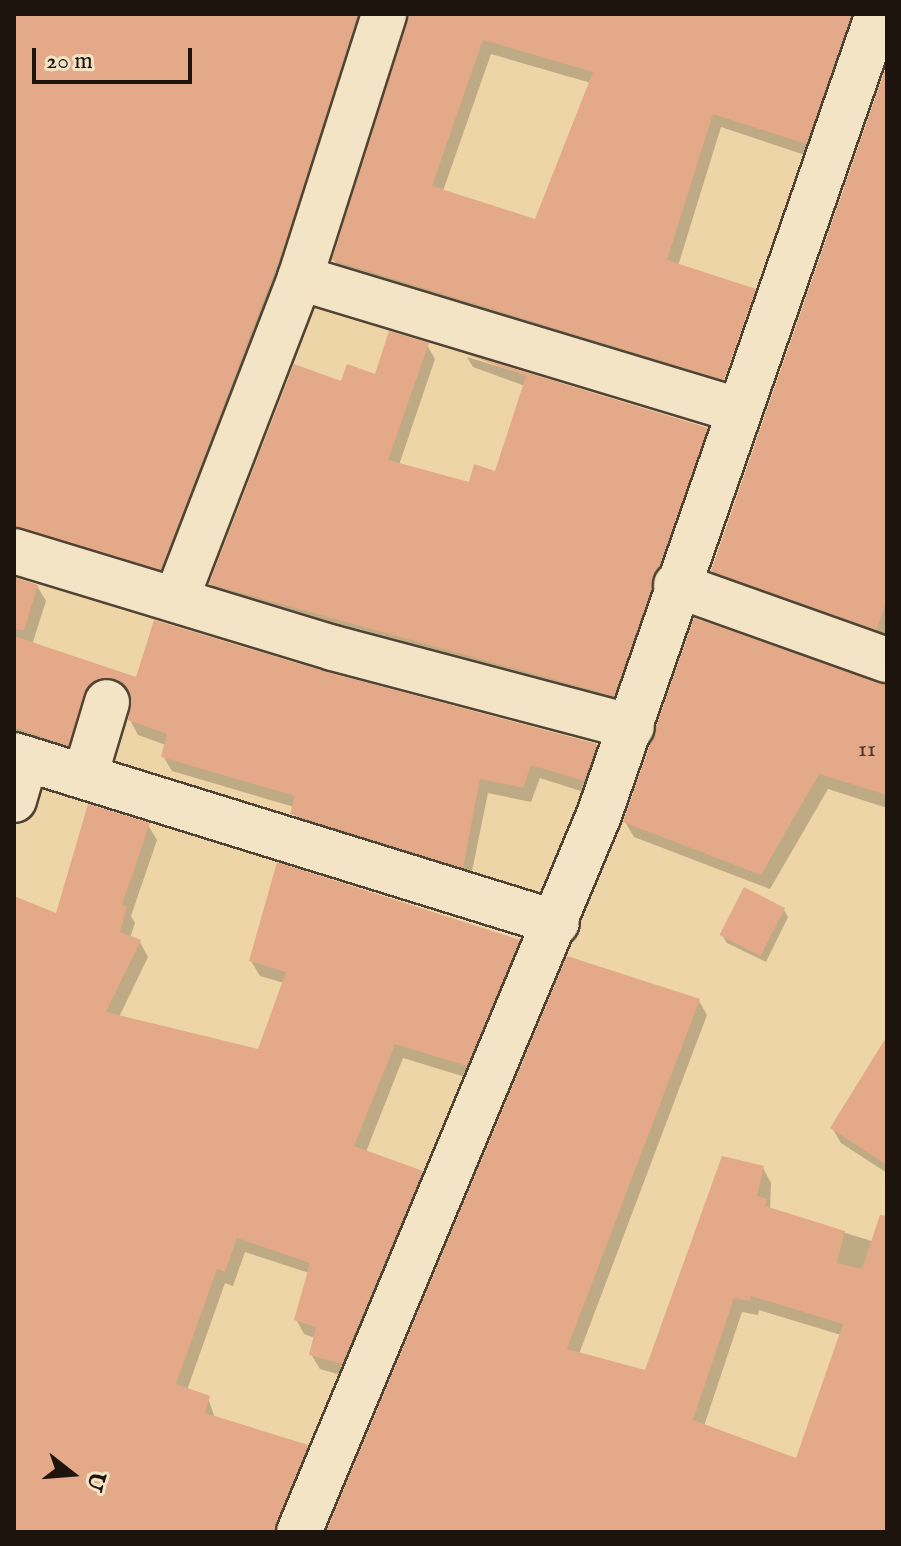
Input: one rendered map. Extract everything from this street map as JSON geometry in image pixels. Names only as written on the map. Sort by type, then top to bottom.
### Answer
[{"type":"street","points":[[177,597],[300,278],[384,14]]},
{"type":"street","points":[[299,1532],[557,923],[632,727],[676,585],[736,410],[878,14]]},
{"type":"street","points":[[300,278],[736,410]]},
{"type":"street","points":[[14,551],[177,597],[333,648],[632,727]]},
{"type":"street","points":[[676,585],[887,660]]},
{"type":"street","points":[[85,776],[107,702]]},
{"type":"street","points":[[14,800],[20,757],[557,923]]},
{"type":"building","points":[[14,14],[358,14],[284,247],[161,570],[14,527]]},
{"type":"building","points":[[408,14],[852,14],[806,144],[713,114],[667,260],[756,289],[724,380],[332,260]],"holes":[[[483,40],[593,72],[535,219],[432,186]]]},
{"type":"building","points":[[886,67],[887,598],[877,630],[711,571]]},
{"type":"building","points":[[389,331],[429,343],[388,460],[469,482],[474,464],[495,471],[526,376],[463,353],[708,428],[614,696],[209,584],[294,364],[341,381],[347,364],[375,374]]},
{"type":"building","points":[[14,577],[38,585],[24,630],[14,629]]},
{"type":"building","points":[[694,618],[887,684],[887,795],[819,774],[761,875],[623,822]]},
{"type":"building","points":[[154,620],[327,672],[597,744],[584,781],[531,765],[523,788],[480,779],[463,868],[290,814],[295,796],[161,757],[167,734],[128,720],[131,695],[115,678],[89,684],[68,746],[14,727],[14,636],[136,677]]},
{"type":"building","points":[[88,804],[150,823],[122,905],[127,907],[120,932],[141,940],[106,1012],[258,1049],[286,972],[249,961],[277,862],[520,940],[467,1066],[395,1044],[354,1146],[423,1171],[342,1364],[309,1355],[316,1327],[294,1320],[310,1263],[237,1238],[225,1272],[217,1269],[176,1384],[210,1396],[205,1413],[308,1445],[275,1532],[14,1532],[14,896],[56,913]]},
{"type":"building","points":[[744,887],[785,908],[760,956],[719,935]]},
{"type":"building","points":[[567,956],[700,999],[567,1349],[645,1370],[722,1156],[764,1166],[757,1196],[767,1199],[765,1206],[845,1231],[837,1263],[862,1269],[880,1215],[887,1216],[887,1532],[326,1532]],"holes":[[[751,1296],[843,1324],[796,1458],[693,1420],[734,1298],[750,1301]]]},
{"type":"building","points":[[887,1036],[887,1165],[830,1128]]}]
